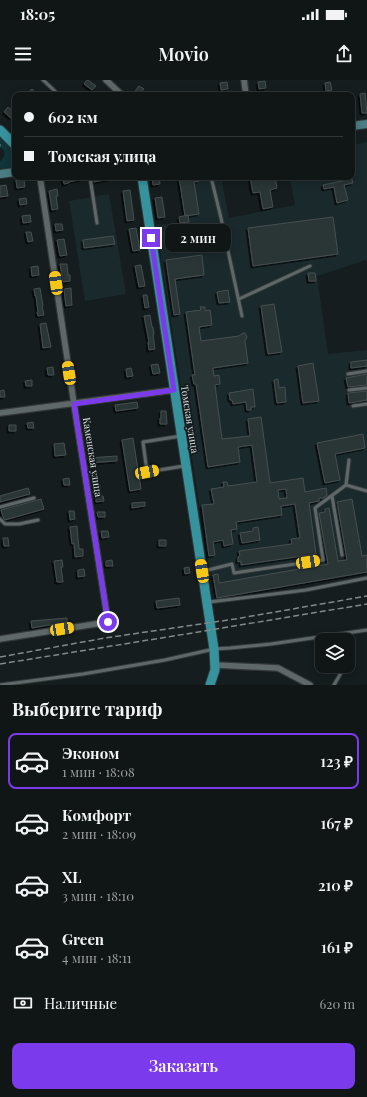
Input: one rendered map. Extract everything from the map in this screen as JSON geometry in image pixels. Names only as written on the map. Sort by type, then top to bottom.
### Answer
[{"type":"main road","points":[[1,135],[12,143]]},
{"type":"main road","name":"Томская улица","points":[[142,180],[216,665]]},
{"type":"main road","points":[[210,685],[215,674],[216,665]]},
{"type":"street","points":[[106,80],[119,92]]},
{"type":"street","points":[[244,80],[246,92]]},
{"type":"street","points":[[355,126],[367,124]]},
{"type":"street","points":[[0,174],[12,172]]},
{"type":"street","name":"Каменская улица","points":[[0,639],[108,622],[40,180]]},
{"type":"street","points":[[0,413],[174,390]]},
{"type":"street","points":[[216,665],[278,668],[310,685]]},
{"type":"lane","points":[[43,80],[56,92]]},
{"type":"lane","points":[[90,180],[97,223]]},
{"type":"lane","points":[[212,180],[242,316]]},
{"type":"lane","points":[[239,299],[310,266]]},
{"type":"lane","points":[[348,374],[367,371]]},
{"type":"lane","points":[[349,390],[367,388]]},
{"type":"lane","points":[[353,406],[367,404]]},
{"type":"lane","points":[[181,436],[143,442],[147,472],[186,465]]},
{"type":"lane","points":[[346,486],[348,460]]},
{"type":"lane","points":[[202,571],[232,564],[234,573],[323,560],[315,508],[346,486],[367,491]]},
{"type":"lane","points":[[332,496],[342,555]]},
{"type":"lane","points":[[0,507],[34,498]]},
{"type":"lane","points":[[0,519],[5,524],[19,524],[38,520]]},
{"type":"lane","points":[[207,603],[306,590],[367,578]]},
{"type":"lane","points":[[0,685],[83,674],[165,660],[214,649],[271,644],[367,630]]},
{"type":"lane","points":[[334,685],[341,673]]},
{"type":"path","points":[[0,147],[2,141],[1,135]]},
{"type":"shaded area","points":[[0,132],[12,144],[12,168],[8,170],[0,171],[0,161],[4,154],[0,147]]},
{"type":"shaded area","points":[[367,142],[367,265],[366,260],[317,276],[328,354],[367,350],[367,573],[214,600],[156,225],[180,223],[179,217],[185,216],[179,180],[222,180],[229,218],[295,205],[291,180],[355,180],[355,144]]},
{"type":"shaded area","points":[[109,194],[126,294],[85,301],[69,201]]},
{"type":"building","points":[[87,80],[96,86],[92,90],[84,84]]},
{"type":"building","points":[[265,81],[266,88],[259,89],[258,82]]},
{"type":"building","points":[[227,82],[228,89],[221,90],[220,83]]},
{"type":"building","points":[[330,82],[332,90],[326,91],[325,83]]},
{"type":"building","points":[[139,86],[144,89],[141,92],[135,91]]},
{"type":"building","points":[[365,93],[367,113],[362,113],[360,94]]},
{"type":"building","points":[[8,107],[12,110],[12,117],[11,118],[4,112]]},
{"type":"building","points":[[16,180],[24,180],[25,187],[17,188]]},
{"type":"building","points":[[63,180],[78,180],[69,182],[64,184]]},
{"type":"building","points":[[94,180],[105,180],[94,182]]},
{"type":"building","points":[[152,180],[159,180],[160,184],[153,185]]},
{"type":"building","points":[[179,180],[199,180],[194,182],[199,214],[185,216]]},
{"type":"building","points":[[251,180],[276,180],[277,188],[270,190],[273,207],[263,209],[260,192],[253,193]]},
{"type":"building","points":[[347,180],[352,180],[353,183],[344,185],[348,200],[337,203],[334,187],[324,189],[323,185]]},
{"type":"building","points":[[6,185],[8,196],[0,197],[0,186]]},
{"type":"building","points":[[57,189],[58,196],[56,196],[58,209],[52,210],[49,191]]},
{"type":"building","points":[[130,190],[134,220],[127,221],[123,191]]},
{"type":"building","points":[[162,197],[165,217],[158,218],[155,198]]},
{"type":"building","points":[[26,198],[27,204],[20,205],[19,199]]},
{"type":"building","points":[[30,215],[31,222],[23,223],[22,216]]},
{"type":"building","points":[[188,215],[189,222],[180,223],[179,217]]},
{"type":"building","points":[[333,217],[338,254],[253,266],[248,228]]},
{"type":"building","points":[[55,224],[62,224],[63,230],[56,231]]},
{"type":"building","points":[[136,228],[140,250],[133,251],[129,229]]},
{"type":"building","points":[[26,232],[31,232],[33,241],[28,242]]},
{"type":"building","points":[[113,236],[115,244],[84,248],[83,240]]},
{"type":"building","points":[[64,239],[67,255],[60,256],[57,240]]},
{"type":"building","points":[[202,255],[204,275],[175,279],[180,314],[174,315],[166,260]]},
{"type":"building","points":[[60,264],[67,264],[70,281],[63,282]]},
{"type":"building","points":[[141,265],[145,286],[139,287],[135,266]]},
{"type":"building","points":[[38,266],[39,275],[32,276],[31,267]]},
{"type":"building","points":[[308,273],[315,273],[316,281],[309,281]]},
{"type":"building","points":[[40,288],[44,315],[38,316],[34,289]]},
{"type":"building","points":[[71,288],[72,305],[66,306],[64,289]]},
{"type":"building","points":[[228,290],[230,302],[219,303],[217,292]]},
{"type":"building","points":[[143,295],[147,295],[149,307],[145,308]]},
{"type":"building","points":[[274,304],[282,352],[268,354],[261,306]]},
{"type":"building","points":[[200,307],[205,307],[205,311],[210,310],[212,325],[199,327],[201,341],[239,336],[243,333],[245,333],[247,337],[245,341],[248,363],[213,368],[214,376],[219,375],[220,384],[215,385],[222,439],[250,436],[248,419],[261,417],[270,483],[303,478],[305,492],[326,488],[327,495],[324,498],[319,498],[319,501],[309,503],[316,554],[241,565],[241,561],[238,562],[238,557],[240,556],[239,551],[292,544],[291,539],[300,538],[295,504],[281,506],[282,515],[236,522],[237,529],[231,530],[233,544],[224,546],[223,540],[213,542],[215,555],[209,556],[202,505],[214,504],[211,489],[224,487],[223,482],[227,482],[228,486],[257,482],[252,445],[238,447],[240,462],[208,467],[196,384],[194,384],[192,375],[195,375],[186,312],[201,310]],"holes":[[[286,489],[287,498],[279,499],[278,490]]]},
{"type":"building","points":[[150,315],[153,327],[155,349],[149,350],[144,316]]},
{"type":"building","points":[[46,323],[51,347],[43,348],[40,324]]},
{"type":"building","points":[[367,360],[367,366],[351,368],[351,362]]},
{"type":"building","points":[[313,363],[319,401],[303,403],[298,366]]},
{"type":"building","points":[[158,364],[160,373],[153,374],[151,365]]},
{"type":"building","points":[[53,367],[54,375],[48,375],[47,368]]},
{"type":"building","points":[[131,368],[133,376],[127,377],[126,369]]},
{"type":"building","points":[[367,374],[367,385],[348,387],[346,378]]},
{"type":"building","points":[[278,379],[279,388],[285,387],[286,402],[277,403],[274,380]]},
{"type":"building","points":[[32,380],[32,386],[26,386],[25,381]]},
{"type":"building","points":[[253,389],[255,407],[251,407],[251,410],[247,410],[246,402],[233,404],[232,400],[230,400],[229,393]]},
{"type":"building","points":[[4,390],[5,397],[0,397],[0,391]]},
{"type":"building","points":[[367,391],[367,400],[349,403],[348,393]]},
{"type":"building","points":[[137,402],[138,408],[116,411],[115,405]]},
{"type":"building","points":[[161,411],[166,411],[167,424],[160,424]]},
{"type":"building","points":[[33,422],[34,428],[28,428],[27,423]]},
{"type":"building","points":[[9,425],[16,425],[16,431],[9,431]]},
{"type":"building","points":[[363,434],[365,448],[335,454],[340,480],[325,483],[317,443]]},
{"type":"building","points":[[133,438],[141,489],[130,491],[122,440]]},
{"type":"building","points":[[64,443],[66,455],[55,456],[54,444]]},
{"type":"building","points":[[117,456],[117,461],[89,463],[88,458]]},
{"type":"building","points":[[69,478],[70,485],[64,485],[63,479]]},
{"type":"building","points":[[94,485],[100,485],[101,496],[103,496],[104,501],[96,502]]},
{"type":"building","points":[[28,488],[30,494],[0,502],[0,496]]},
{"type":"building","points":[[41,499],[44,509],[5,520],[3,517],[1,510]]},
{"type":"building","points":[[352,499],[362,556],[367,555],[367,572],[217,598],[213,575],[218,574],[219,583],[328,564],[319,513],[325,512],[325,509],[329,508],[338,561],[347,560],[337,502]]},
{"type":"building","points":[[145,502],[145,506],[132,508],[132,503]]},
{"type":"building","points":[[69,511],[74,511],[75,519],[70,520]]},
{"type":"building","points":[[97,512],[105,512],[105,517],[98,517]]},
{"type":"building","points":[[77,526],[79,549],[83,549],[83,556],[75,557],[74,543],[72,544],[70,527]]},
{"type":"building","points":[[258,527],[260,540],[242,543],[240,533],[253,531],[253,528]]},
{"type":"building","points":[[101,531],[108,531],[109,537],[102,538]]},
{"type":"building","points":[[3,538],[8,538],[9,546],[4,546]]},
{"type":"building","points":[[159,540],[166,540],[166,546],[159,546]]},
{"type":"building","points":[[62,560],[63,567],[61,567],[63,582],[57,582],[54,561]]},
{"type":"building","points":[[112,560],[113,566],[106,566],[106,561]]},
{"type":"building","points":[[189,567],[190,573],[185,574],[184,568]]},
{"type":"building","points":[[84,569],[85,576],[78,577],[78,570]]},
{"type":"building","points":[[179,598],[180,605],[157,608],[156,601]]},
{"type":"building","points":[[67,618],[67,622],[32,628],[31,621]]},
{"type":"railway","points":[[0,657],[105,638],[235,619],[367,596]]},
{"type":"railway","points":[[0,664],[367,604]]},
{"type":"route","points":[[108,622],[74,404],[174,390],[151,238]]}]
